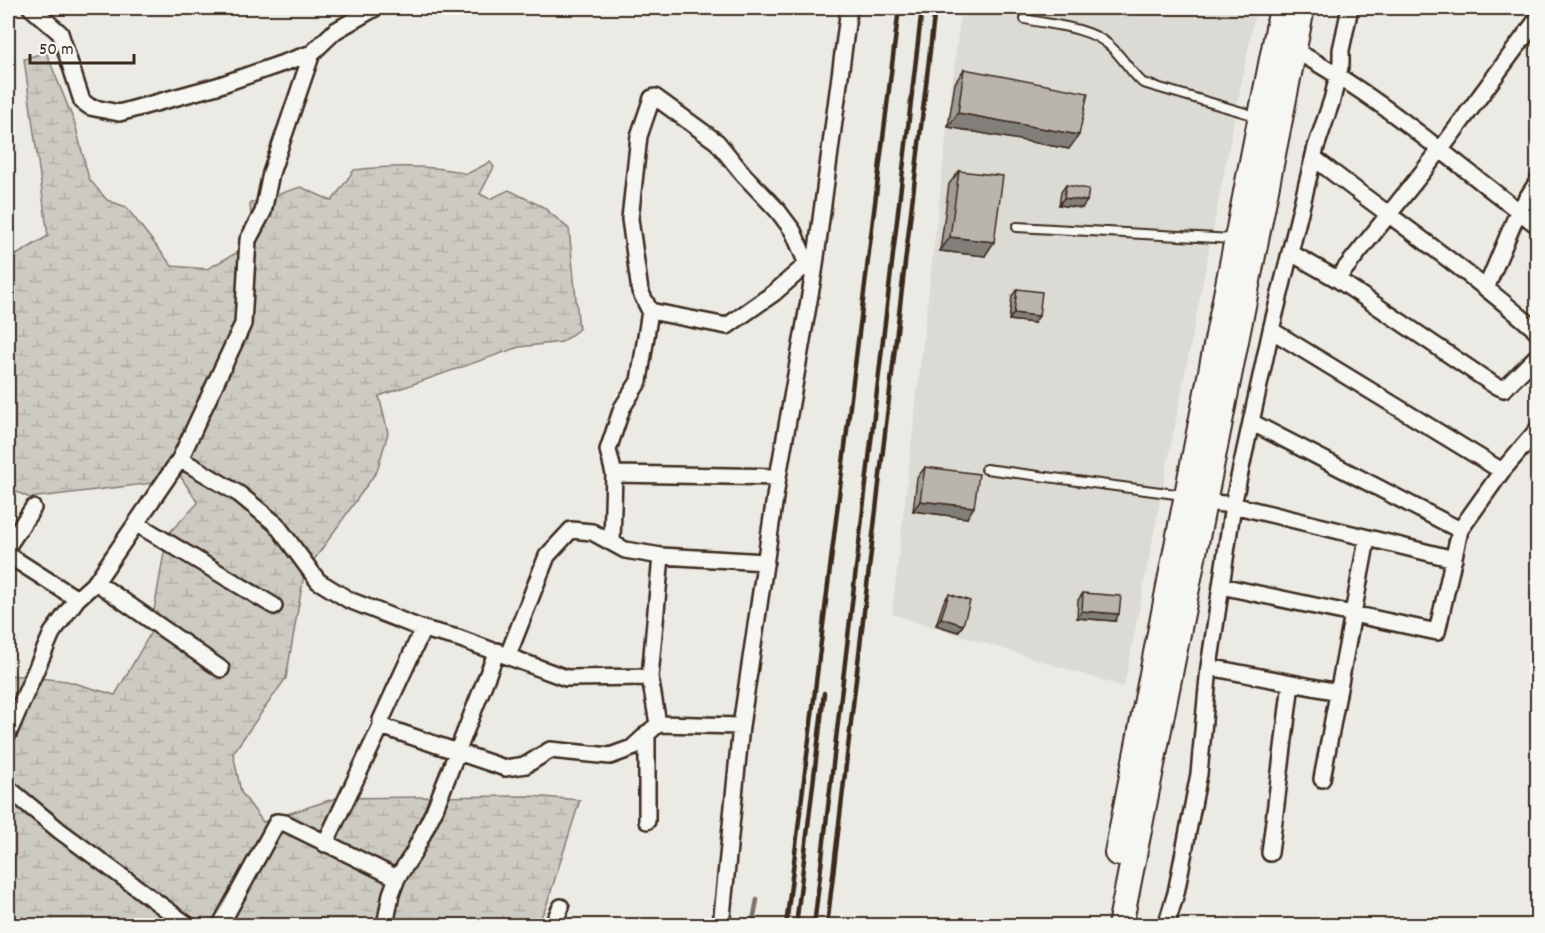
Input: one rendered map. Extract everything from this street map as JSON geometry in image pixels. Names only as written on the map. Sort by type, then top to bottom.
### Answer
[{"type":"highway","points":[[1120,926],[1196,499],[1237,239],[1282,8]]},
{"type":"highway","points":[[1103,926],[1302,8]]},
{"type":"street","points":[[32,8],[60,33],[82,101],[90,107],[112,113],[217,86],[312,53],[335,31],[375,8]]},
{"type":"street","points":[[722,926],[741,726],[849,8]]},
{"type":"street","points":[[1166,926],[1176,893],[1199,774],[1209,667],[1233,505],[1253,423],[1271,330],[1314,158],[1338,74],[1350,8]]},
{"type":"street","points":[[1337,279],[1441,149],[1538,18]]},
{"type":"street","points":[[1294,50],[1338,74],[1441,149],[1538,226]]},
{"type":"street","points":[[8,734],[52,633],[77,599],[96,582],[180,459],[243,324],[248,240],[263,212],[272,173],[312,53]]},
{"type":"street","points":[[612,542],[614,474],[608,450],[622,408],[639,381],[650,311],[640,291],[630,219],[639,136],[652,98],[655,97],[717,142],[793,231],[810,268]]},
{"type":"street","points":[[1314,158],[1387,215],[1487,286],[1538,332]]},
{"type":"street","points":[[1487,286],[1518,212],[1538,181]]},
{"type":"street","points":[[1292,253],[1337,279],[1494,385],[1504,389],[1538,355]]},
{"type":"street","points":[[650,311],[727,326],[810,268]]},
{"type":"street","points":[[1271,330],[1502,471]]},
{"type":"street","points":[[1253,423],[1460,531]]},
{"type":"street","points":[[1221,586],[1437,632],[1460,531],[1502,471],[1538,429]]},
{"type":"street","points":[[180,459],[239,494],[276,524],[318,581],[349,600],[423,629],[503,653],[566,678],[650,677]]},
{"type":"street","points":[[614,474],[778,477]]},
{"type":"street","points":[[1196,499],[1233,505],[1454,559]]},
{"type":"street","points":[[8,546],[33,508]]},
{"type":"street","points":[[137,524],[274,606]]},
{"type":"street","points":[[385,926],[391,894],[397,878],[414,854],[434,811],[456,752],[547,556],[571,530],[592,532],[626,550],[661,556],[766,562]]},
{"type":"street","points":[[1322,779],[1367,539]]},
{"type":"street","points":[[8,555],[77,599]]},
{"type":"street","points":[[647,821],[652,728],[650,677],[661,556]]},
{"type":"street","points":[[96,582],[221,669]]},
{"type":"street","points":[[325,844],[381,726],[381,720],[423,629]]},
{"type":"street","points":[[1209,667],[1338,692]]},
{"type":"street","points":[[1270,854],[1291,683]]},
{"type":"street","points":[[381,726],[505,768],[526,765],[550,750],[610,756],[632,748],[652,728],[741,726]]},
{"type":"street","points":[[8,788],[60,831],[189,926]]},
{"type":"street","points":[[220,926],[277,822],[285,823],[397,878]]},
{"type":"street","points":[[552,926],[561,908]]},
{"type":"lane","points":[[1025,19],[1097,36],[1125,60],[1132,74],[1143,83],[1215,106],[1261,117]]},
{"type":"lane","points":[[1017,227],[1237,239]]},
{"type":"lane","points":[[986,469],[1196,499]]},
{"type":"shaded area","points":[[961,8],[1256,8],[1124,687],[892,614]]},
{"type":"green space","points":[[46,52],[75,124],[89,179],[107,200],[126,207],[172,266],[207,269],[253,244],[250,203],[301,187],[332,201],[354,170],[425,167],[467,174],[490,162],[494,167],[480,194],[490,199],[509,190],[543,207],[569,229],[579,329],[562,342],[519,347],[379,396],[388,433],[377,471],[304,574],[286,678],[233,753],[241,792],[263,822],[336,798],[529,796],[580,800],[546,907],[537,925],[8,925],[8,686],[11,675],[67,681],[115,695],[150,634],[167,535],[198,503],[177,471],[153,483],[30,498],[8,488],[8,260],[48,236],[24,59]]},
{"type":"building","points":[[964,69],[1088,93],[1079,135],[958,113]]},
{"type":"building","points":[[959,171],[1003,176],[994,242],[950,237]]},
{"type":"building","points":[[1066,185],[1089,189],[1087,201],[1064,198]]},
{"type":"building","points":[[1017,289],[1042,292],[1039,316],[1014,313]]},
{"type":"building","points":[[925,467],[979,474],[974,507],[920,501]]},
{"type":"building","points":[[1083,593],[1121,596],[1119,614],[1082,611]]},
{"type":"building","points":[[949,594],[970,601],[963,625],[941,618]]},
{"type":"waterway","points":[[752,926],[757,900]]},
{"type":"railway","points":[[786,926],[899,8]]},
{"type":"railway","points":[[814,926],[922,8]]},
{"type":"railway","points":[[827,926],[935,8]]},
{"type":"railway","points":[[796,926],[824,693]]}]
